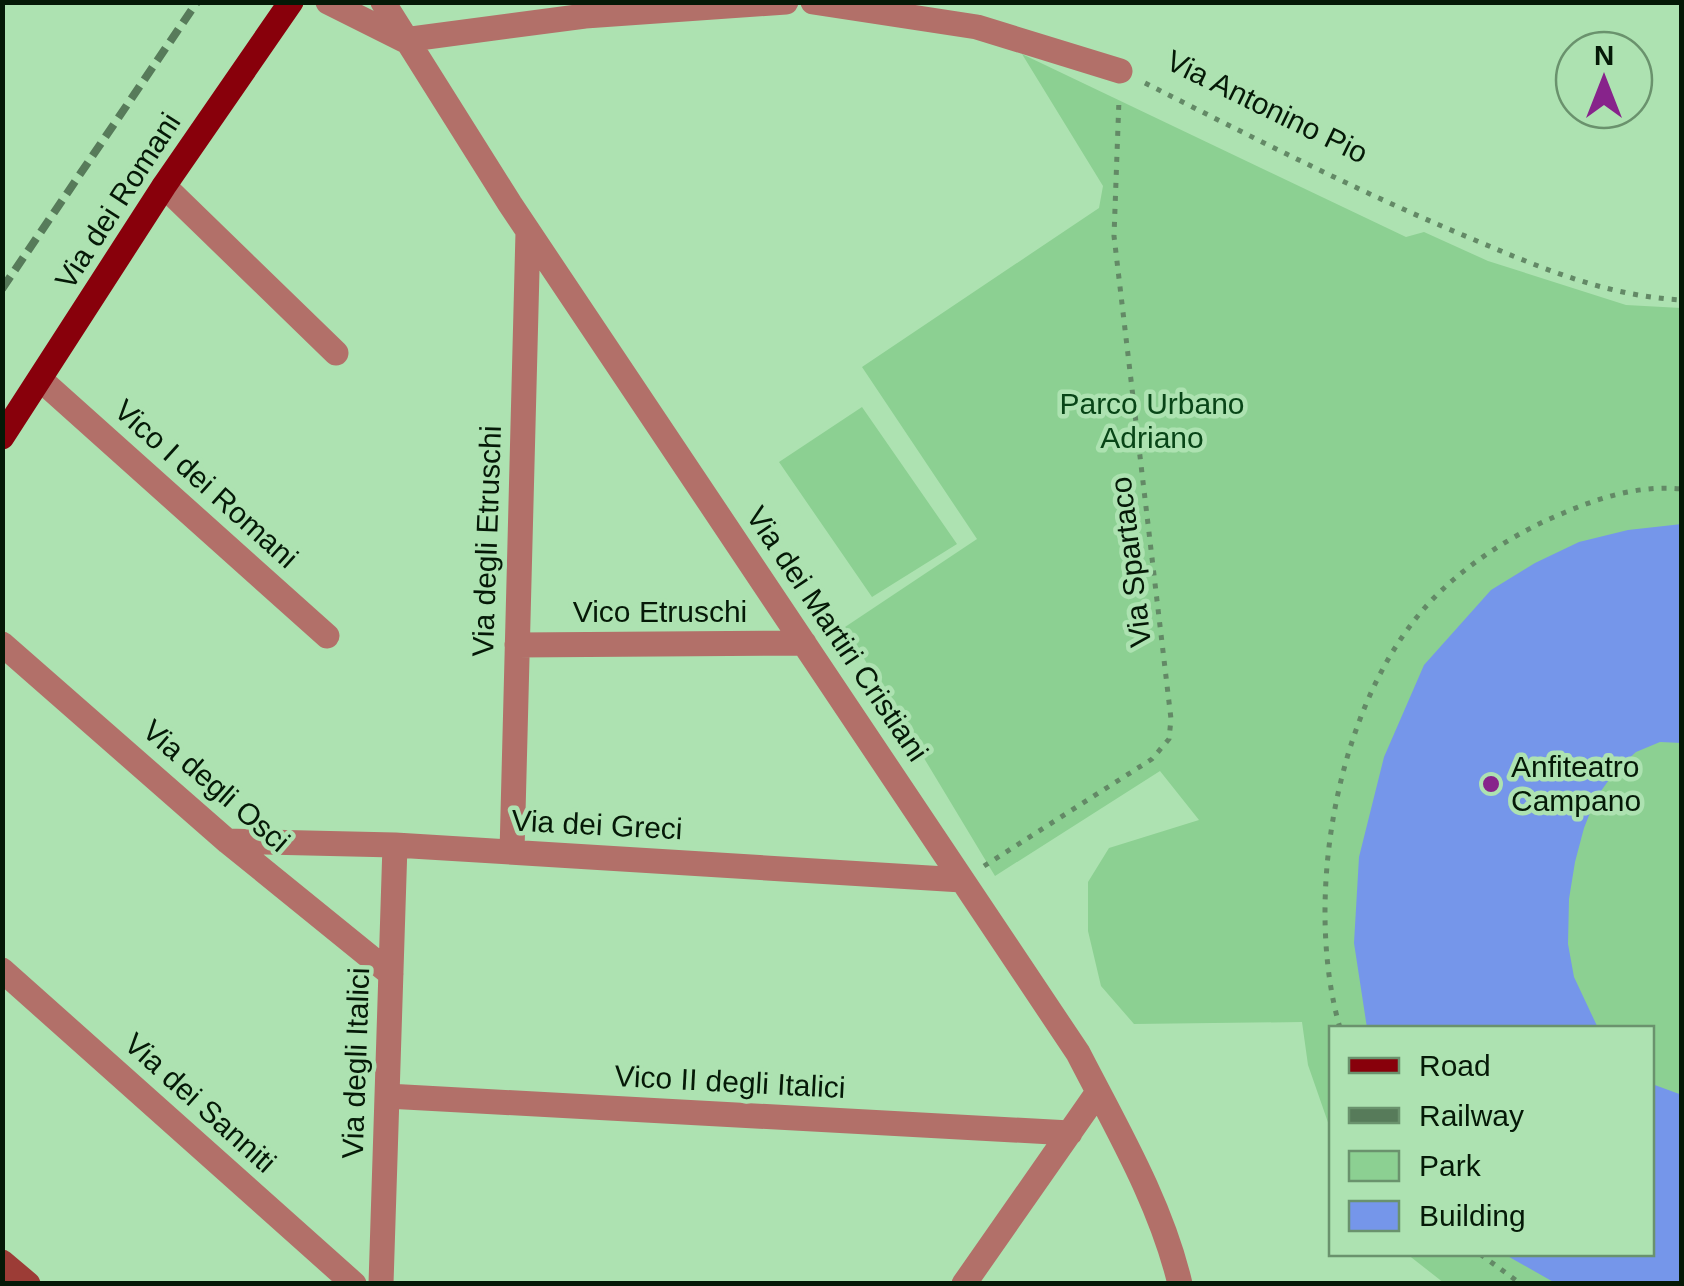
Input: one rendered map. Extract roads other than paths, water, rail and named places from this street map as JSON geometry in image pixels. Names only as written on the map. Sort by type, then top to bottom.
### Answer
[{"type":"main road","name":"Via dei Romani","points":[[2,436],[164,186],[291,2]]},
{"type":"main road","points":[[2,1262],[28,1284]]},
{"type":"street","points":[[328,2],[404,40],[586,16],[786,2]]},
{"type":"street","name":"Via dei Martiri Cristiani","points":[[384,2],[404,40],[528,232],[1078,1053],[1172,1252],[1180,1284]]},
{"type":"street","name":"Via Antonino Pio","points":[[813,2],[977,27],[1120,71]]},
{"type":"street","points":[[164,186],[336,353]]},
{"type":"street","name":"Via degli Etruschi","points":[[512,852],[528,232]]},
{"type":"street","name":"Vico I dei Romani","points":[[41,380],[328,636]]},
{"type":"street","name":"Vico Etruschi","points":[[517,645],[804,643]]},
{"type":"street","name":"Via degli Osci","points":[[2,644],[227,840],[391,974]]},
{"type":"street","name":"Via dei Greci","points":[[227,840],[395,845],[962,880]]},
{"type":"street","name":"Via degli Italici","points":[[381,1284],[395,845]]},
{"type":"street","name":"Via dei Sanniti","points":[[2,970],[354,1284]]},
{"type":"street","points":[[964,1284],[1098,1092]]},
{"type":"street","name":"Vico II degli Italici","points":[[387,1096],[1070,1133]]},
{"type":"railway","points":[[2,289],[197,2]]},
{"type":"place","name":"Anfiteatro Campano","points":[[1491,784]]},
{"type":"park label","name":"Parco Urbano Adriano","points":[[1152,421]]}]
